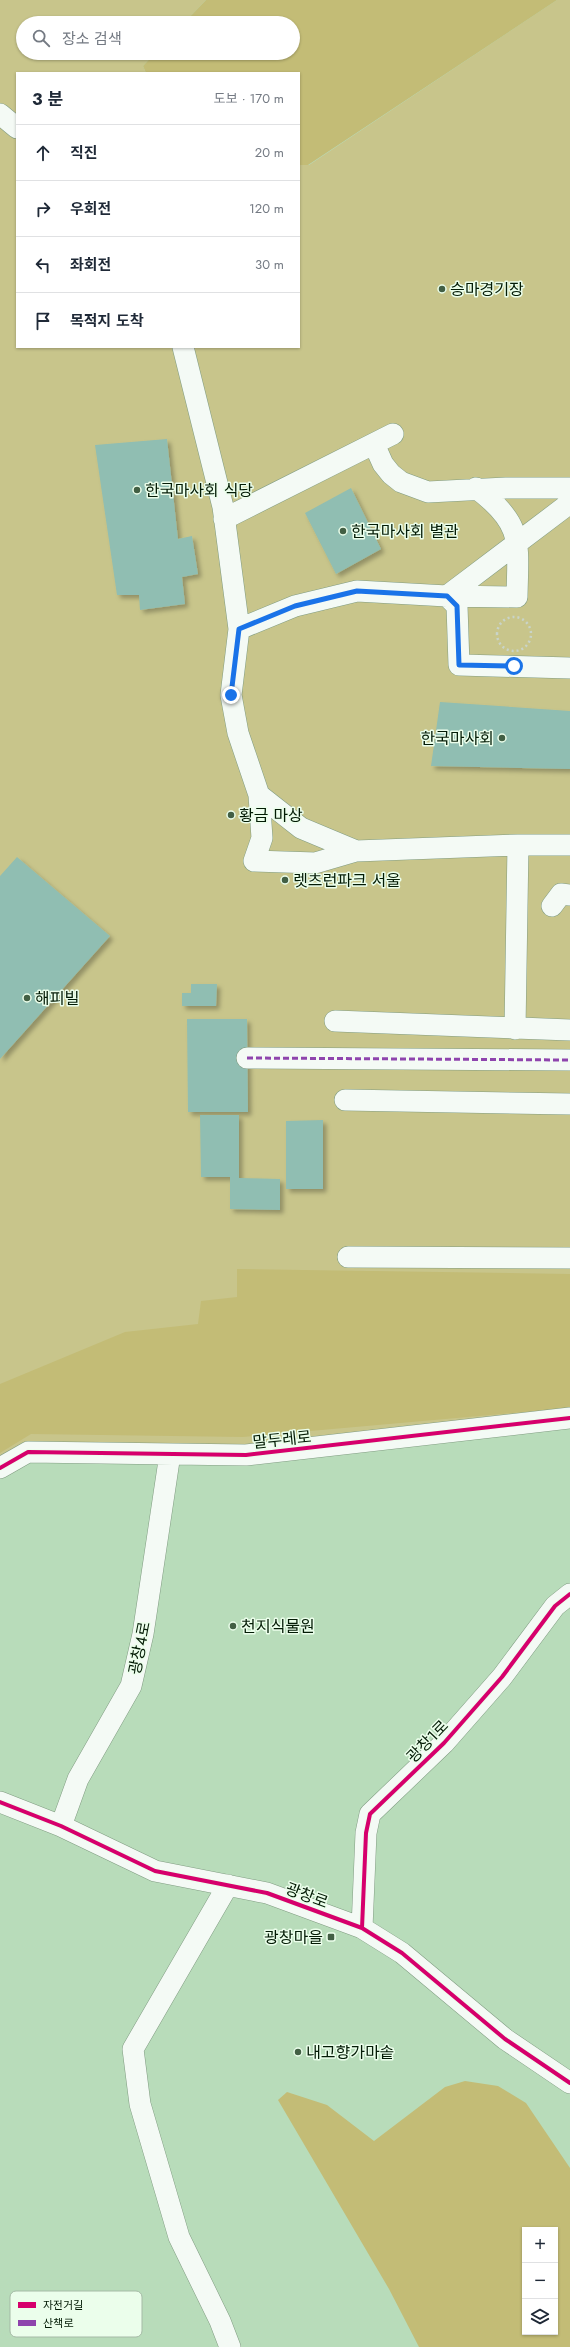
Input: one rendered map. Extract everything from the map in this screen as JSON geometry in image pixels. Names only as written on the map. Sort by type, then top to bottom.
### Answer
[{"type":"street","points":[[0,114],[16,127]]},
{"type":"street","points":[[183,348],[224,519],[239,629],[231,695],[238,733],[259,794],[262,838],[254,861],[315,863],[356,852],[518,845],[570,846]]},
{"type":"street","points":[[224,519],[393,434]]},
{"type":"street","points":[[374,444],[383,464],[391,474],[401,482],[428,492],[476,488],[570,488]]},
{"type":"street","points":[[239,629],[295,606],[357,591],[447,596],[517,597],[518,544],[512,525],[497,504],[476,488]]},
{"type":"street","points":[[447,596],[518,544],[570,503]]},
{"type":"street","points":[[447,596],[457,606],[459,665],[570,668]]},
{"type":"street","points":[[259,794],[302,828],[356,852]]},
{"type":"street","points":[[515,1029],[518,845]]},
{"type":"street","points":[[552,906],[561,894],[570,895]]},
{"type":"street","points":[[335,1021],[570,1030]]},
{"type":"street","points":[[247,1058],[570,1060]]},
{"type":"street","points":[[345,1100],[570,1104]]},
{"type":"street","points":[[348,1257],[570,1258]]},
{"type":"street","name":"말두레로","points":[[0,1468],[28,1452],[246,1455],[570,1418]]},
{"type":"street","name":"광창4로","points":[[61,1826],[78,1779],[131,1686],[143,1634],[170,1454]]},
{"type":"street","name":"광창1로","points":[[362,1928],[366,1833],[370,1814],[444,1743],[502,1677],[555,1606],[570,1594]]},
{"type":"street","name":"광창로","points":[[0,1802],[61,1826],[155,1871],[267,1893],[362,1928],[402,1953],[505,2039],[570,2083]]},
{"type":"street","points":[[228,1885],[133,2049],[140,2104],[179,2237],[220,2321],[230,2347]]},
{"type":"path","points":[[510,617],[522,618],[530,626],[532,631],[530,642],[521,650],[514,651],[505,648],[498,639],[498,628],[501,623],[510,617]]},
{"type":"shaded area","name":"렛츠런파크 서울","points":[[0,0],[206,0],[191,16],[16,16],[16,60],[149,60],[143,66],[146,72],[16,72],[16,348],[300,348],[300,165],[309,165],[557,0],[570,0],[570,1412],[244,1445],[0,1460]]},
{"type":"shaded area","points":[[206,0],[557,0],[308,165],[300,165],[300,72],[146,72],[143,66],[149,60],[300,60],[300,16],[191,16]]},
{"type":"shaded area","points":[[237,1269],[570,1274],[570,1408],[243,1437],[31,1434],[0,1453],[0,1384],[125,1332],[198,1324],[201,1301],[237,1297]]},
{"type":"shaded area","points":[[465,2081],[498,2086],[526,2103],[570,2168],[570,2347],[419,2347],[389,2289],[278,2100],[287,2092],[327,2105],[374,2141],[445,2087]]},
{"type":"building","name":"한국마사회 식당","points":[[167,439],[178,539],[192,536],[198,574],[182,577],[185,604],[140,610],[139,595],[117,595],[95,445]]},
{"type":"building","name":"한국마사회 별관","points":[[351,488],[381,549],[336,574],[305,513]]},
{"type":"building","name":"한국마사회","points":[[440,702],[570,711],[570,769],[431,766]]},
{"type":"building","name":"해피빌","points":[[17,857],[110,936],[0,1059],[0,876]]},
{"type":"building","points":[[191,984],[217,984],[216,1006],[182,1006],[182,993],[191,993]]},
{"type":"building","points":[[187,1019],[247,1019],[248,1112],[188,1112]]},
{"type":"building","points":[[200,1115],[239,1115],[239,1178],[280,1179],[280,1210],[230,1209],[230,1177],[201,1177]]},
{"type":"building","points":[[323,1120],[323,1189],[286,1189],[286,1121]]},
{"type":"marked path","points":[[247,1058],[570,1060]]},
{"type":"cycle path","points":[[0,1468],[28,1452],[246,1455],[570,1418]]},
{"type":"cycle path","points":[[362,1928],[366,1833],[370,1814],[444,1743],[502,1677],[555,1606],[570,1594]]},
{"type":"cycle path","points":[[0,1802],[61,1826],[155,1871],[267,1893],[362,1928],[402,1953],[505,2039],[570,2083]]},
{"type":"place","name":"승마경기장","points":[[442,289]]},
{"type":"place","name":"한국마사회 식당","points":[[137,490]]},
{"type":"place","name":"한국마사회 별관","points":[[343,531]]},
{"type":"place","name":"한국마사회","points":[[502,738]]},
{"type":"place","name":"황금 마상","points":[[231,815]]},
{"type":"place","name":"렛츠런파크 서울","points":[[285,880]]},
{"type":"place","name":"해피빌","points":[[27,998]]},
{"type":"place","name":"천지식물원","points":[[233,1626]]},
{"type":"place","name":"광창마을","points":[[331,1937]]},
{"type":"place","name":"내고향가마솥","points":[[298,2052]]},
{"type":"route","points":[[231,695],[239,629],[295,606],[357,591],[447,596],[457,606],[459,665],[514,666]]}]
